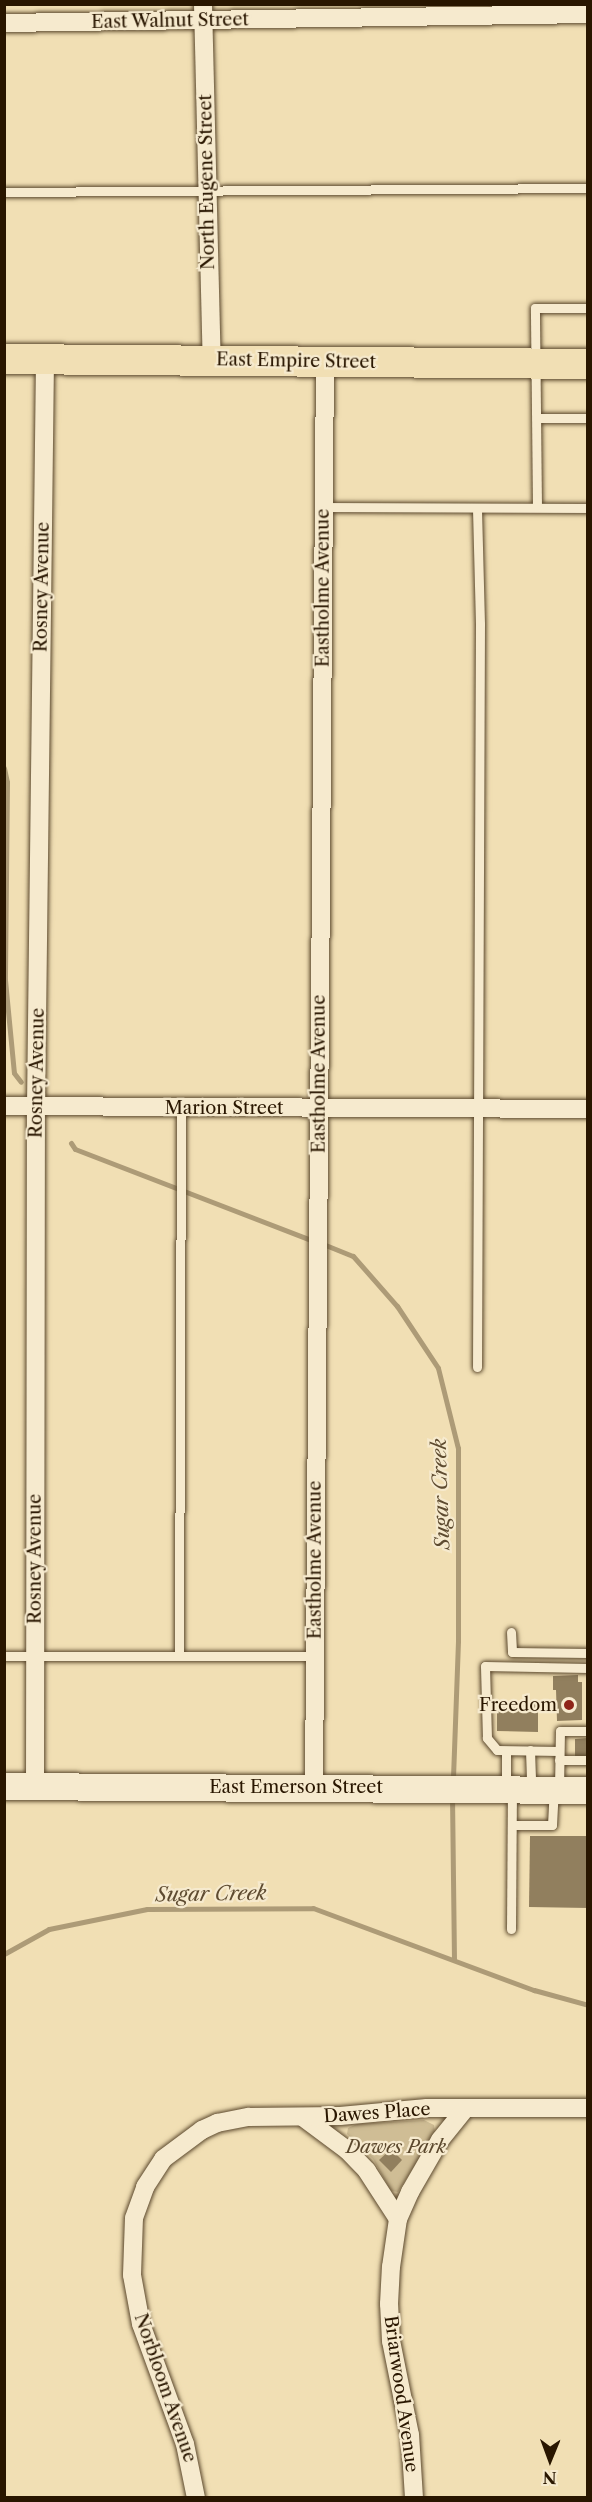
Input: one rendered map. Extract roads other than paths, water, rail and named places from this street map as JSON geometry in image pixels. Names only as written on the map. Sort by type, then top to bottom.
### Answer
[{"type":"main road","name":"East Empire Street","points":[[4,359],[588,364]]},
{"type":"main road","name":"East Emerson Street","points":[[4,1786],[588,1790]]},
{"type":"street","name":"East Walnut Street","points":[[4,23],[203,13],[588,15]]},
{"type":"street","name":"North Eugene Street","points":[[203,13],[212,360]]},
{"type":"street","name":"Rosney Avenue","points":[[35,1786],[36,1107],[45,360]]},
{"type":"street","name":"Eastholme Avenue","points":[[314,1787],[325,362]]},
{"type":"street","name":"Marion Street","points":[[4,1106],[588,1109]]},
{"type":"street","name":"Dawes Place","points":[[175,2148],[202,2130],[233,2119],[304,2118],[427,2108],[588,2108]]},
{"type":"street","name":"Briarwood Avenue","points":[[414,2498],[410,2435],[391,2341],[388,2304],[398,2219],[410,2192],[440,2139],[465,2109]]},
{"type":"street","points":[[304,2118],[332,2137],[360,2164],[398,2219]]},
{"type":"street","name":"Norbloom Avenue","points":[[175,2148],[153,2172],[138,2202],[131,2234],[132,2275],[141,2324],[185,2444],[196,2498]]},
{"type":"lane","points":[[4,192],[588,188]]},
{"type":"lane","points":[[537,507],[535,308],[587,308],[588,317]]},
{"type":"lane","points":[[537,418],[588,418]]},
{"type":"lane","points":[[323,507],[588,508]]},
{"type":"lane","points":[[477,509],[480,624],[477,1367]]},
{"type":"lane","points":[[179,1656],[181,1108]]},
{"type":"lane","points":[[511,1632],[512,1652],[588,1653]]},
{"type":"lane","points":[[4,1656],[314,1656]]},
{"type":"lane","points":[[588,1668],[485,1666],[487,1738],[497,1750],[530,1750],[588,1760]]},
{"type":"lane","points":[[525,1789],[560,1756],[560,1731],[588,1731]]},
{"type":"lane","points":[[506,1750],[525,1789],[552,1825],[512,1825]]},
{"type":"lane","points":[[511,1929],[512,1825],[525,1789],[530,1750]]},
{"type":"waterway","name":"Sugar Creek","points":[[4,768],[7,782],[5,980],[14,1073],[21,1082]]},
{"type":"waterway","name":"Sugar Creek","points":[[71,1143],[75,1149],[314,1241]]},
{"type":"waterway","name":"Sugar Creek","points":[[323,1244],[353,1256],[397,1306],[438,1368],[458,1448],[458,1641],[453,1780]]},
{"type":"waterway","name":"Sugar Creek","points":[[452,1796],[454,1959]]},
{"type":"waterway","name":"Sugar Creek","points":[[4,1954],[49,1929],[147,1909],[313,1908],[534,1990],[588,2005]]},
{"type":"place","name":"Freedom","points":[[569,1705]]},
{"type":"park label","name":"Dawes Park","points":[[396,2147]]}]
